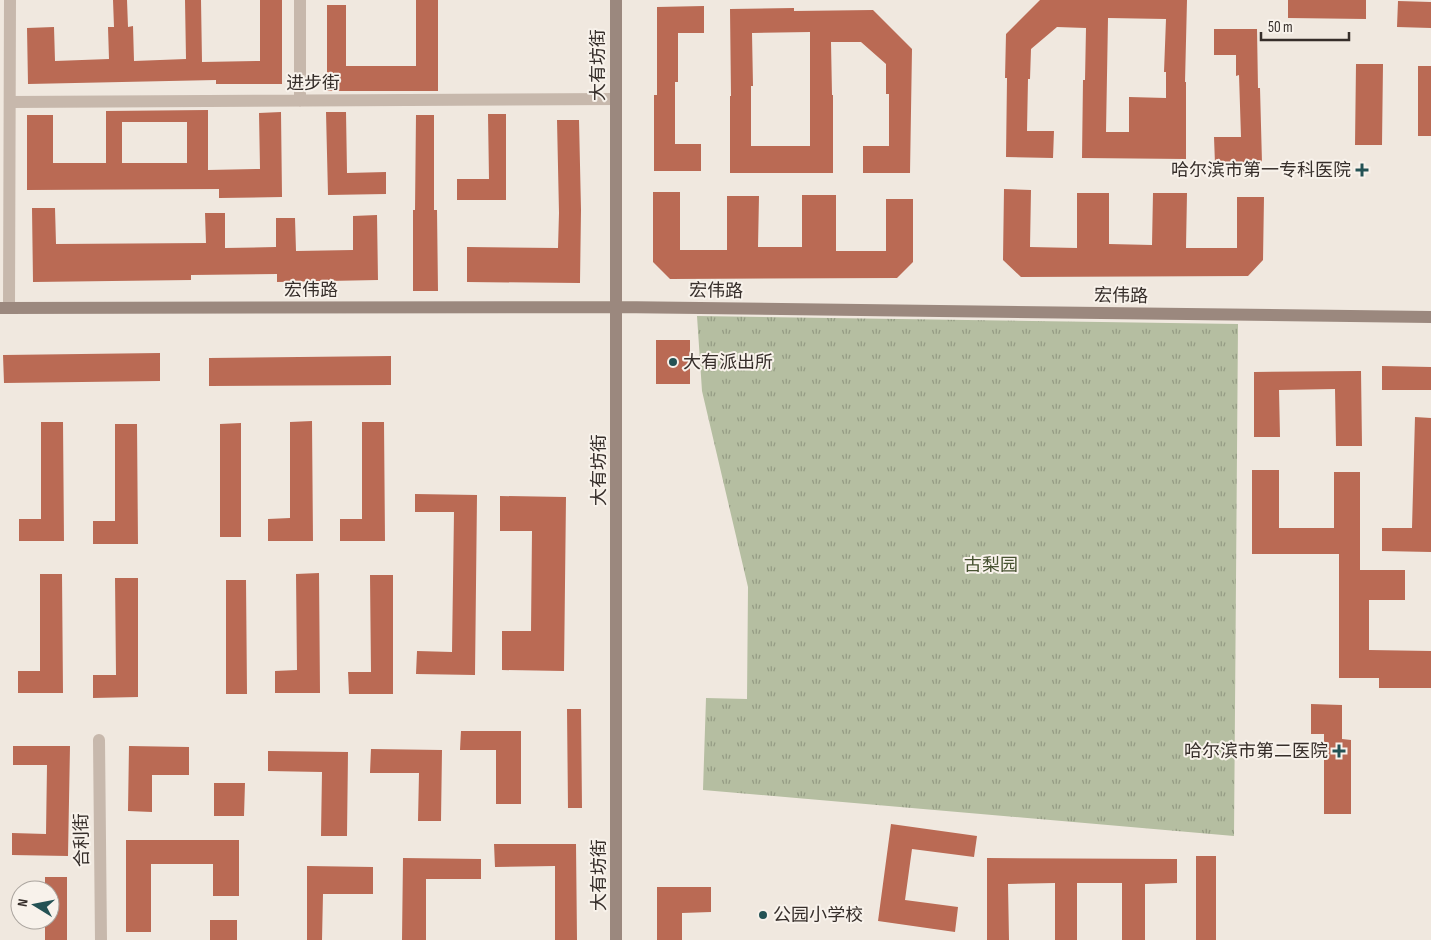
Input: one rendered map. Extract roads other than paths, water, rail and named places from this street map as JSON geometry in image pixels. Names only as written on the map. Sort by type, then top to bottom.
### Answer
[{"type":"main road","name":"大有坊街","points":[[616,0],[616,940]]},
{"type":"main road","name":"宏伟路","points":[[5,308],[616,307],[1431,317]]},
{"type":"street","points":[[5,308],[10,102],[10,0]]},
{"type":"street","points":[[300,0],[300,100]]},
{"type":"street","name":"进步街","points":[[10,102],[616,99]]},
{"type":"street","name":"合利街","points":[[99,740],[101,940]]},
{"type":"place","name":"哈尔滨市第一专科医院","points":[[1362,170]]},
{"type":"place","name":"大有派出所","points":[[673,362]]},
{"type":"place","name":"哈尔滨市第二医院","points":[[1339,751]]},
{"type":"place","name":"公园小学校","points":[[763,915]]},
{"type":"park label","name":"古梨园","points":[[991,565]]}]
